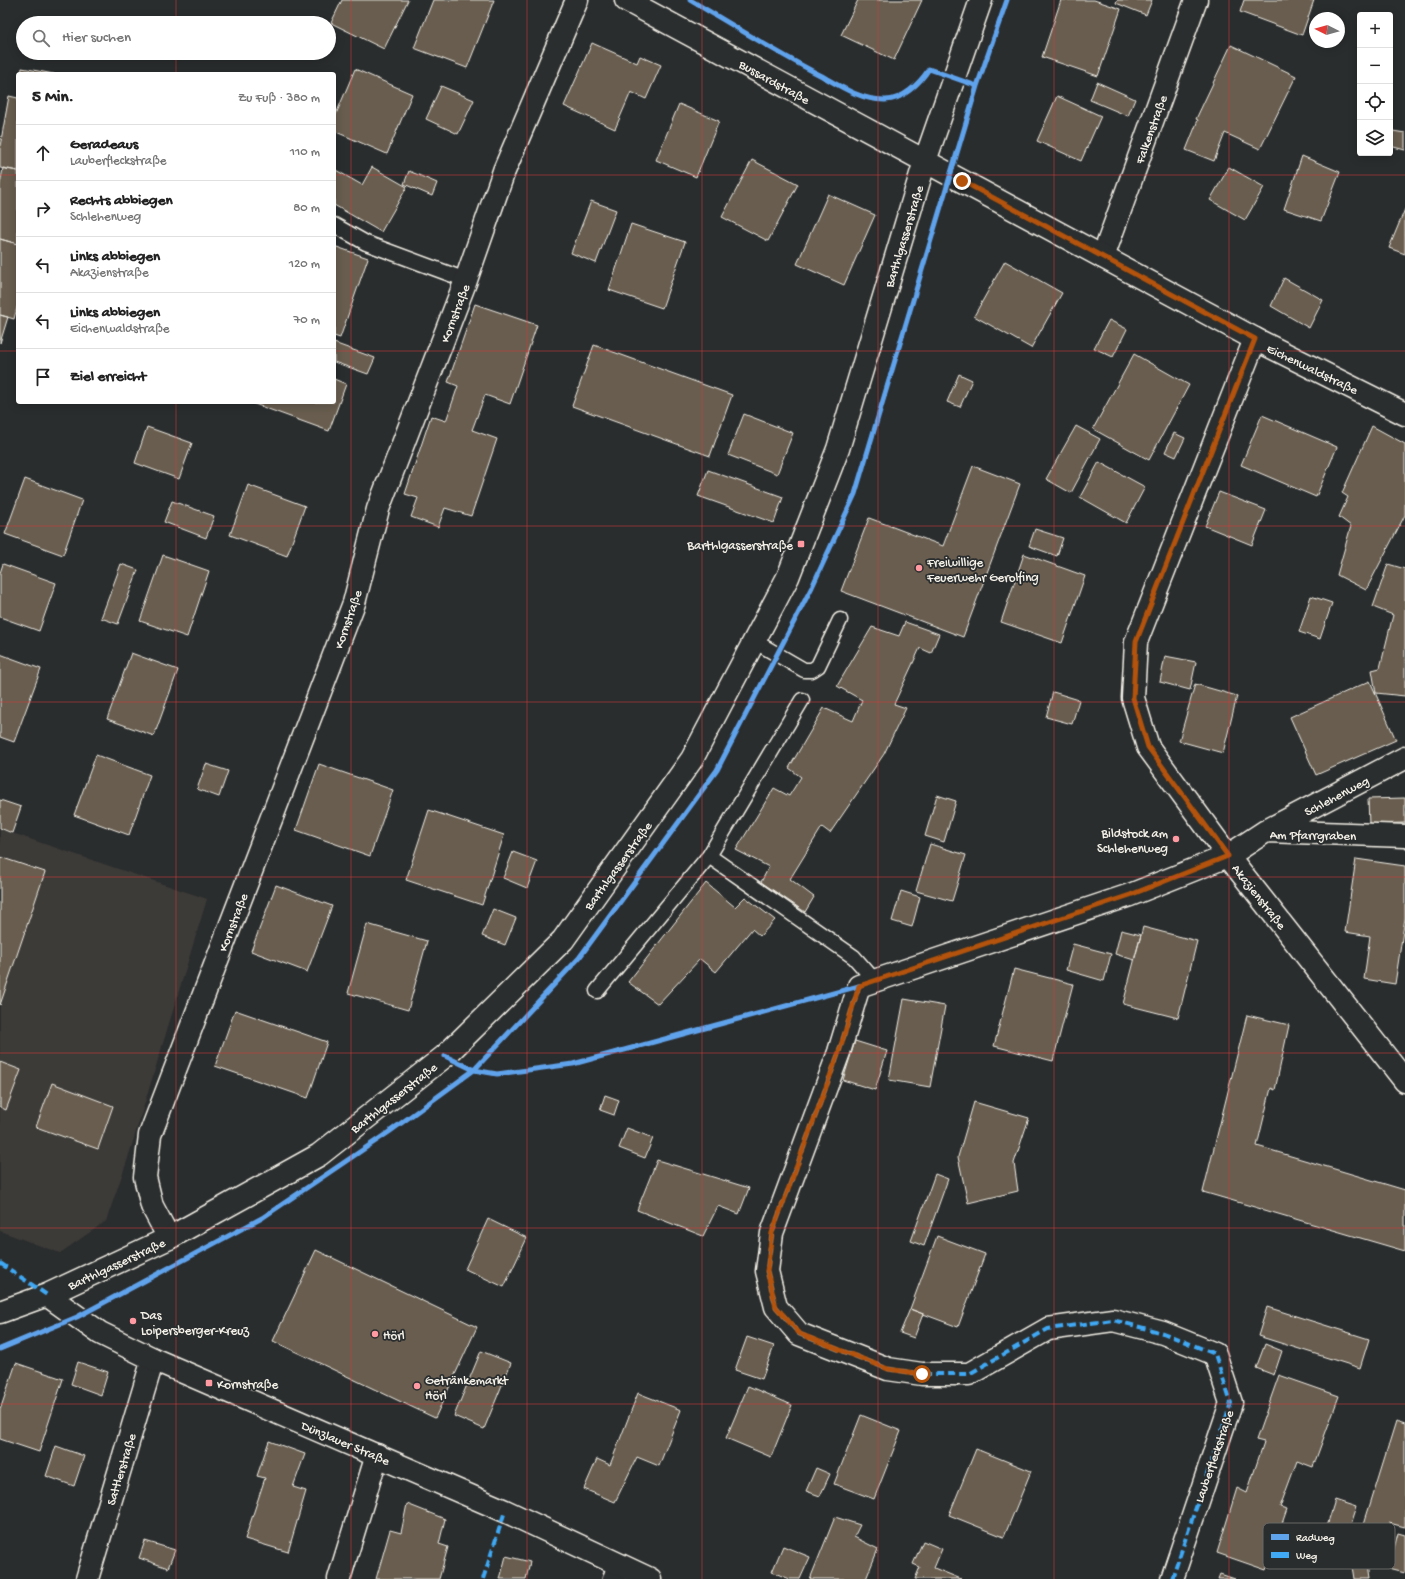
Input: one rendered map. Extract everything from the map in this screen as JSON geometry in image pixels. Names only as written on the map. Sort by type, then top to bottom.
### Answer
[{"type":"street","name":"Kornstraße","points":[[169,1238],[152,1206],[145,1177],[150,1135],[354,603],[378,509],[466,280],[504,171],[577,0]]},
{"type":"street","name":"Bussardstraße","points":[[626,0],[892,145],[925,161]]},
{"type":"street","name":"Barthlgasserstraße","points":[[0,1312],[47,1295],[169,1238],[319,1155],[445,1056],[563,940],[692,760],[788,577],[838,449],[925,161],[981,0]]},
{"type":"street","name":"Falkenstraße","points":[[1103,257],[1196,0]]},
{"type":"street","name":"Eichenwaldstraße","points":[[925,161],[1255,339],[1405,414]]},
{"type":"street","name":"Akazienstraße","points":[[1255,339],[1136,642],[1133,698],[1148,747],[1228,856],[1405,1081]]},
{"type":"street","name":"Schlehenweg","points":[[1266,831],[1405,758]]},
{"type":"street","name":"Am Pfarrgraben","points":[[1228,856],[1266,831],[1405,836]]},
{"type":"street","points":[[867,984],[1130,895],[1228,856]]},
{"type":"street","name":"Lauberfleckstraße","points":[[867,984],[839,1052],[772,1233],[767,1271],[776,1307],[800,1334],[888,1369],[922,1374],[969,1374],[1048,1329],[1113,1320],[1163,1333],[1215,1354],[1231,1403],[1172,1579]]},
{"type":"street","name":"Dünzlauer Straße","points":[[47,1295],[100,1333],[153,1359],[505,1511],[616,1572],[650,1579]]},
{"type":"street","name":"Sattlerstraße","points":[[87,1579],[153,1359]]},
{"type":"street","points":[[339,1579],[378,1455]]},
{"type":"lane","points":[[336,226],[366,243],[466,280]]},
{"type":"lane","points":[[754,641],[804,670],[812,670],[818,666],[840,620]]},
{"type":"lane","points":[[597,991],[709,856],[802,700]]},
{"type":"lane","points":[[709,856],[854,957],[867,984]]},
{"type":"shaded area","points":[[0,829],[207,899],[127,1161],[106,1221],[60,1253],[0,1231]]},
{"type":"building","points":[[342,0],[408,0],[384,49],[336,25],[336,16],[334,16]]},
{"type":"building","points":[[433,0],[494,0],[467,68],[414,48]]},
{"type":"building","points":[[858,0],[922,0],[894,60],[841,35]]},
{"type":"building","points":[[1061,0],[1094,0],[1121,9],[1098,76],[1042,57]]},
{"type":"building","points":[[1117,0],[1152,0],[1146,15],[1116,3]]},
{"type":"building","points":[[1244,0],[1314,0],[1302,35],[1240,12]]},
{"type":"building","points":[[592,43],[637,63],[640,56],[661,65],[646,99],[631,92],[615,129],[564,106]]},
{"type":"building","points":[[1231,45],[1296,76],[1260,149],[1225,133],[1214,161],[1186,150],[1198,120],[1196,119]]},
{"type":"building","points":[[22,68],[43,72],[21,72]]},
{"type":"building","points":[[355,69],[412,94],[387,154],[336,132],[336,114]]},
{"type":"building","points":[[1097,82],[1135,99],[1128,116],[1090,100]]},
{"type":"building","points":[[441,86],[474,100],[458,134],[426,119]]},
{"type":"building","points":[[9,96],[16,98],[16,171],[0,168],[0,146]]},
{"type":"building","points":[[1057,96],[1101,116],[1081,161],[1037,141]]},
{"type":"building","points":[[679,104],[719,121],[696,177],[656,160]]},
{"type":"building","points":[[1393,131],[1405,133],[1405,150],[1393,147]]},
{"type":"building","points":[[1302,156],[1340,172],[1321,221],[1284,209]]},
{"type":"building","points":[[752,160],[798,184],[768,241],[722,217]]},
{"type":"building","points":[[372,167],[407,187],[381,232],[336,206],[336,170],[362,185]]},
{"type":"building","points":[[1229,167],[1264,187],[1245,220],[1210,200]]},
{"type":"building","points":[[3,168],[16,171],[16,243],[0,239],[0,185]]},
{"type":"building","points":[[409,171],[437,183],[432,196],[404,184]]},
{"type":"building","points":[[828,194],[875,215],[844,285],[797,264]]},
{"type":"building","points":[[591,201],[616,210],[596,263],[571,253]]},
{"type":"building","points":[[1405,209],[1405,254],[1389,248]]},
{"type":"building","points":[[631,224],[685,242],[662,308],[609,290]]},
{"type":"building","points":[[0,239],[16,243],[16,312],[14,319],[0,315]]},
{"type":"building","points":[[336,247],[368,258],[340,338],[336,337]]},
{"type":"building","points":[[1005,261],[1062,293],[1031,348],[974,316]]},
{"type":"building","points":[[1284,278],[1323,300],[1309,328],[1271,306]]},
{"type":"building","points":[[475,304],[537,325],[510,404],[485,395],[472,430],[497,439],[471,516],[445,508],[438,527],[411,517],[418,498],[405,494],[431,416],[446,421],[458,386],[448,382]]},
{"type":"building","points":[[0,315],[8,317],[0,343]]},
{"type":"building","points":[[1109,320],[1127,329],[1113,357],[1094,348]]},
{"type":"building","points":[[336,344],[375,358],[368,374],[336,363]]},
{"type":"building","points":[[594,345],[732,395],[710,456],[572,406]]},
{"type":"building","points":[[1134,354],[1189,385],[1149,460],[1093,429]]},
{"type":"building","points":[[959,374],[972,380],[960,407],[947,402]]},
{"type":"building","points":[[336,380],[346,384],[329,431],[255,404],[336,404]]},
{"type":"building","points":[[744,414],[793,433],[777,474],[728,455]]},
{"type":"building","points":[[1262,415],[1337,447],[1316,497],[1241,465]]},
{"type":"building","points":[[1076,426],[1100,439],[1071,493],[1046,479]]},
{"type":"building","points":[[1372,426],[1405,444],[1405,515],[1366,590],[1337,575],[1351,526],[1339,517],[1348,497],[1342,493]]},
{"type":"building","points":[[147,427],[192,443],[179,479],[135,463]]},
{"type":"building","points":[[1174,433],[1185,438],[1176,457],[1165,452]]},
{"type":"building","points":[[1099,462],[1145,487],[1126,523],[1080,497]]},
{"type":"building","name":"Freiwillige Feuerwehr Gerolfing","points":[[973,466],[1020,484],[963,637],[841,591],[869,518],[943,546]]},
{"type":"building","points":[[708,470],[783,497],[774,523],[698,496]]},
{"type":"building","points":[[25,479],[82,500],[63,555],[5,534]]},
{"type":"building","points":[[248,485],[305,506],[287,556],[230,535]]},
{"type":"building","points":[[1219,492],[1266,510],[1252,545],[1205,526]]},
{"type":"building","points":[[172,501],[214,516],[206,538],[164,522]]},
{"type":"building","points":[[1035,529],[1063,538],[1057,556],[1029,546]]},
{"type":"building","points":[[1024,554],[1085,576],[1062,643],[1001,622]]},
{"type":"building","points":[[163,555],[209,571],[187,637],[140,621]]},
{"type":"building","points":[[3,564],[56,583],[39,631],[0,617],[0,573]]},
{"type":"building","points":[[121,564],[138,570],[118,624],[101,618]]},
{"type":"building","points":[[1388,564],[1405,569],[1405,696],[1376,693],[1372,670],[1380,668],[1393,615],[1373,607]]},
{"type":"building","points":[[1311,596],[1332,603],[1320,639],[1299,632]]},
{"type":"building","points":[[905,622],[939,634],[931,653],[920,648],[894,704],[906,708],[884,754],[830,833],[822,827],[790,879],[814,897],[805,912],[761,882],[769,867],[736,850],[774,788],[789,796],[801,777],[789,768],[824,708],[853,721],[862,700],[837,686],[872,627],[899,636]]},
{"type":"building","points":[[131,653],[178,670],[154,736],[107,719]]},
{"type":"building","points":[[0,654],[41,669],[14,742],[0,737]]},
{"type":"building","points":[[1165,656],[1196,662],[1190,690],[1160,682]]},
{"type":"building","points":[[1370,681],[1396,740],[1316,775],[1290,717]]},
{"type":"building","points":[[1195,684],[1237,696],[1223,753],[1179,741]]},
{"type":"building","points":[[1053,692],[1079,700],[1072,724],[1046,717]]},
{"type":"building","points":[[96,755],[150,775],[129,835],[74,815]]},
{"type":"building","points":[[206,764],[228,771],[219,797],[197,789]]},
{"type":"building","points":[[319,764],[393,790],[370,856],[296,830]]},
{"type":"building","points":[[937,795],[956,801],[944,842],[925,836]]},
{"type":"building","points":[[1405,798],[1405,823],[1369,824],[1368,799]]},
{"type":"building","points":[[0,800],[21,807],[12,833],[0,828]]},
{"type":"building","points":[[429,810],[504,835],[482,905],[406,880]]},
{"type":"building","points":[[930,844],[966,855],[952,901],[916,891]]},
{"type":"building","points":[[513,852],[537,861],[527,888],[503,878]]},
{"type":"building","points":[[0,857],[45,872],[0,1005]]},
{"type":"building","points":[[1356,859],[1405,866],[1405,918],[1395,984],[1364,979],[1370,936],[1345,932]]},
{"type":"building","points":[[706,883],[735,907],[745,897],[775,920],[760,936],[752,929],[716,972],[700,959],[658,1004],[628,982]]},
{"type":"building","points":[[276,885],[332,906],[307,972],[251,951]]},
{"type":"building","points":[[901,891],[920,897],[912,927],[892,921]]},
{"type":"building","points":[[493,909],[516,918],[505,945],[482,936]]},
{"type":"building","points":[[367,924],[427,941],[408,1010],[348,993]]},
{"type":"building","points":[[1143,927],[1197,941],[1178,1018],[1123,1004]]},
{"type":"building","points":[[1121,930],[1141,935],[1134,960],[1115,954]]},
{"type":"building","points":[[1073,944],[1111,954],[1104,981],[1066,970]]},
{"type":"building","points":[[1014,969],[1073,984],[1053,1061],[994,1046]]},
{"type":"building","points":[[904,999],[945,1006],[930,1087],[889,1080]]},
{"type":"building","points":[[235,1010],[327,1042],[308,1098],[215,1066]]},
{"type":"building","points":[[1247,1015],[1289,1025],[1275,1090],[1271,1088],[1257,1146],[1405,1190],[1405,1251],[1203,1192]]},
{"type":"building","points":[[855,1041],[887,1051],[875,1090],[843,1080]]},
{"type":"building","points":[[0,1062],[21,1070],[6,1110],[0,1107]]},
{"type":"building","points":[[52,1083],[113,1106],[98,1149],[36,1127]]},
{"type":"building","points":[[605,1095],[619,1100],[614,1115],[600,1110]]},
{"type":"building","points":[[974,1102],[1029,1118],[1014,1163],[1018,1191],[968,1203],[958,1157]]},
{"type":"building","points":[[627,1128],[653,1138],[645,1158],[619,1148]]},
{"type":"building","points":[[657,1160],[749,1188],[739,1214],[718,1206],[703,1236],[637,1210]]},
{"type":"building","points":[[935,1174],[948,1179],[924,1246],[911,1241]]},
{"type":"building","points":[[488,1219],[527,1238],[504,1287],[465,1269]]},
{"type":"building","points":[[937,1236],[985,1254],[958,1327],[910,1309]]},
{"type":"building","name":"Hörl","points":[[316,1250],[477,1327],[435,1418],[273,1341]]},
{"type":"building","points":[[1267,1307],[1369,1339],[1360,1368],[1258,1336]]},
{"type":"building","points":[[910,1309],[923,1314],[914,1338],[900,1333]]},
{"type":"building","points":[[747,1337],[774,1346],[762,1379],[735,1370]]},
{"type":"building","points":[[1265,1344],[1282,1351],[1274,1375],[1256,1368]]},
{"type":"building","points":[[481,1351],[511,1363],[484,1429],[454,1416]]},
{"type":"building","points":[[78,1362],[108,1372],[101,1395],[71,1384]]},
{"type":"building","points":[[16,1363],[63,1379],[39,1452],[0,1439],[0,1410]]},
{"type":"building","points":[[1279,1375],[1339,1396],[1313,1467],[1297,1461],[1280,1507],[1287,1509],[1282,1523],[1263,1523],[1263,1569],[1217,1553],[1237,1488],[1247,1493],[1264,1442],[1256,1440]]},
{"type":"building","points":[[748,1386],[792,1405],[771,1457],[726,1438]]},
{"type":"building","points":[[638,1393],[681,1410],[659,1466],[637,1457],[615,1502],[584,1489],[597,1459],[610,1465]]},
{"type":"building","points":[[861,1415],[901,1431],[874,1499],[834,1484]]},
{"type":"building","points":[[1396,1421],[1405,1424],[1405,1527],[1395,1524],[1395,1523],[1364,1523]]},
{"type":"building","points":[[269,1441],[305,1454],[293,1487],[306,1491],[288,1552],[245,1539],[265,1478],[257,1476]]},
{"type":"building","points":[[56,1446],[84,1456],[74,1486],[46,1476]]},
{"type":"building","points":[[976,1449],[1031,1471],[1004,1537],[949,1515]]},
{"type":"building","points":[[816,1468],[830,1474],[820,1496],[806,1491]]},
{"type":"building","points":[[1335,1500],[1356,1507],[1351,1523],[1328,1523]]},
{"type":"building","points":[[407,1504],[445,1519],[439,1544],[448,1547],[439,1579],[376,1579],[390,1530],[401,1533]]},
{"type":"building","points":[[835,1517],[860,1525],[854,1537],[878,1549],[866,1579],[810,1579]]},
{"type":"building","points":[[1398,1533],[1405,1535],[1405,1572],[1393,1569],[1395,1569],[1395,1545]]},
{"type":"building","points":[[145,1541],[175,1550],[168,1568],[139,1558]]},
{"type":"building","points":[[923,1541],[942,1549],[934,1568],[961,1579],[915,1579],[920,1567],[913,1564]]},
{"type":"building","points":[[783,1546],[810,1557],[800,1579],[790,1579],[772,1572]]},
{"type":"building","points":[[506,1556],[530,1562],[526,1579],[500,1579]]},
{"type":"building","points":[[1352,1569],[1367,1569],[1368,1579],[1354,1579]]},
{"type":"building","points":[[1220,1574],[1235,1579],[1218,1579]]},
{"type":"marked path","points":[[859,986],[839,1052],[772,1233],[767,1271],[776,1307],[799,1334],[888,1369],[922,1374],[969,1374],[1048,1329],[1113,1320],[1163,1333],[1215,1354],[1231,1403],[1172,1579]]},
{"type":"marked path","points":[[0,1263],[47,1295]]},
{"type":"marked path","points":[[483,1579],[505,1511]]},
{"type":"cycle path","points":[[690,0],[789,58],[844,88],[867,98],[884,100],[897,98],[916,85],[929,69],[977,86]]},
{"type":"cycle path","points":[[0,1349],[77,1317],[262,1218],[389,1132],[474,1070],[579,958],[717,770],[812,587],[855,494],[977,86],[1007,0]]},
{"type":"cycle path","points":[[445,1056],[474,1070],[497,1074],[573,1064],[859,986]]},
{"type":"place","name":"Barthlgasserstraße","points":[[801,544]]},
{"type":"place","name":"Freiwillige Feuerwehr Gerolfing","points":[[919,568]]},
{"type":"place","name":"Bildstock am Schlehenweg","points":[[1176,839]]},
{"type":"place","name":"Das Loipersberger-Kreuz","points":[[133,1321]]},
{"type":"place","name":"Hörl","points":[[375,1334]]},
{"type":"place","name":"Kornstraße","points":[[209,1383]]},
{"type":"place","name":"Getränkemarkt Hörl","points":[[417,1386]]},
{"type":"route","points":[[922,1374],[888,1369],[800,1334],[776,1307],[767,1271],[772,1233],[839,1052],[859,986],[875,982],[1130,895],[1228,856],[1148,747],[1133,698],[1136,642],[1255,339],[962,181]]}]
